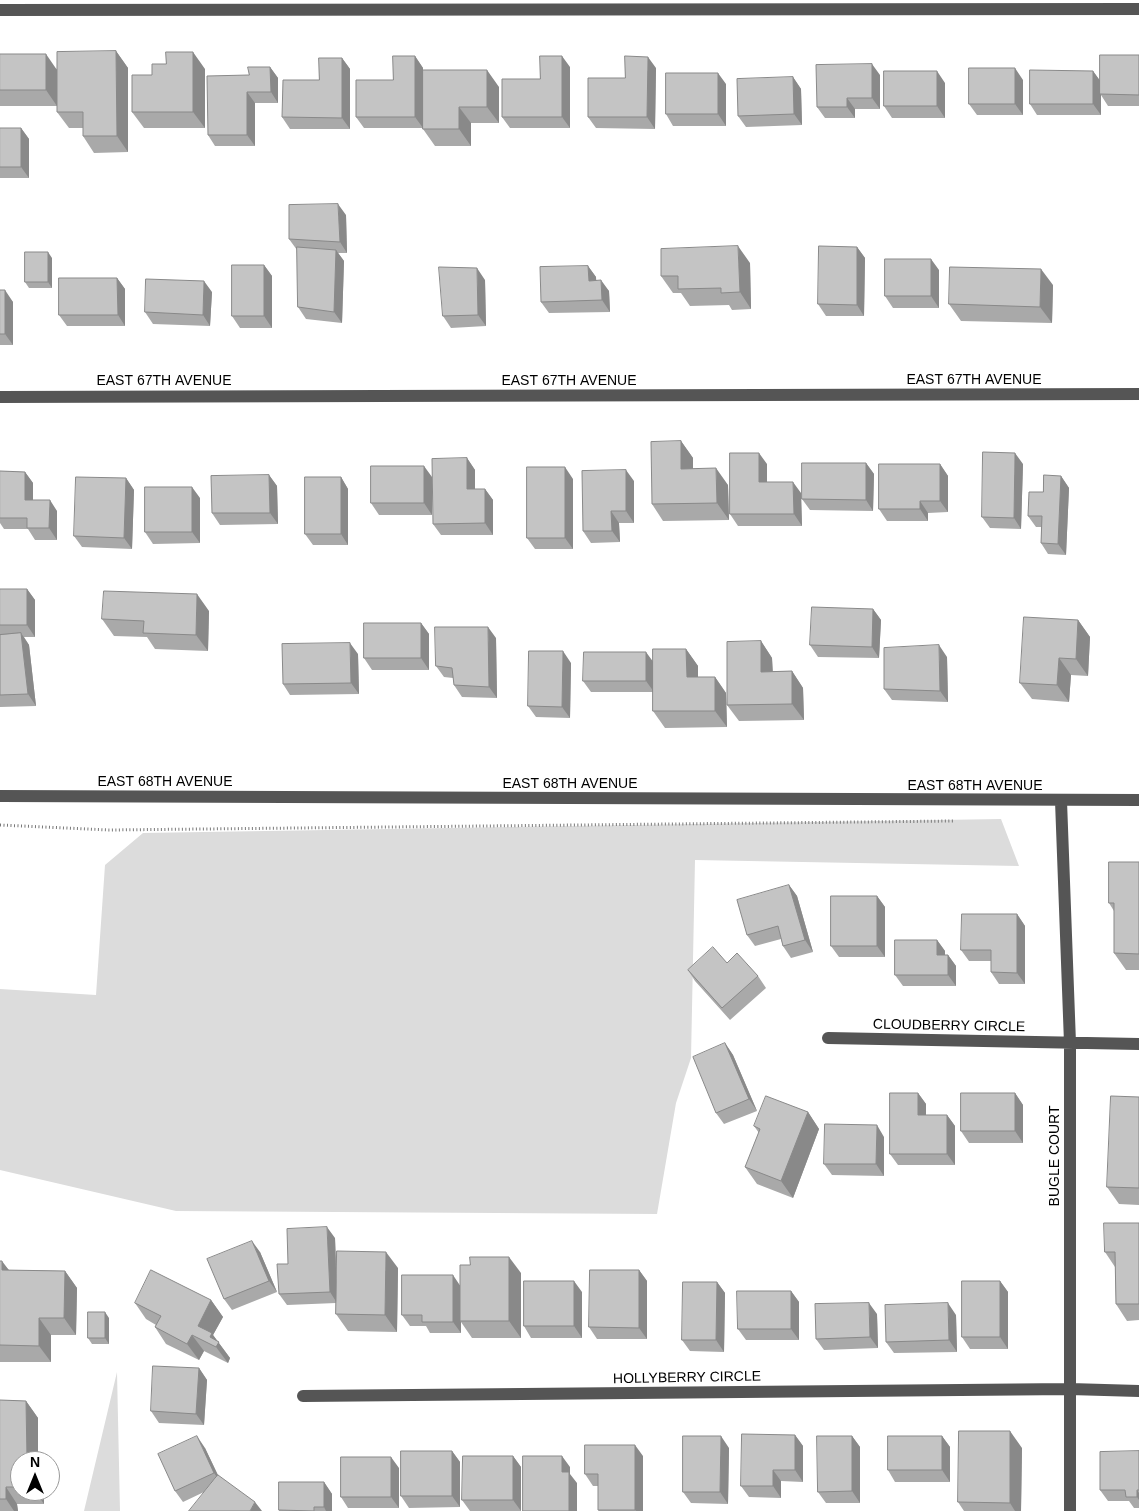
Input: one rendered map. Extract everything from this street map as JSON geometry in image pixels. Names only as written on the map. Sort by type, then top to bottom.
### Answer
[{"type":"street","points":[[0,10],[1139,9]]},
{"type":"street","name":"EAST 67TH AVENUE","points":[[0,397],[1139,394]]},
{"type":"street","name":"EAST 68TH AVENUE","points":[[0,796],[1139,800]]},
{"type":"street","name":"BUGLE COURT","points":[[1061,801],[1070,1043],[1070,1511]]},
{"type":"street","name":"CLOUDBERRY CIRCLE","points":[[828,1038],[1139,1044]]},
{"type":"street","name":"HOLLYBERRY CIRCLE","points":[[303,1396],[1070,1389],[1139,1391]]},
{"type":"path","points":[[0,826],[109,830],[954,821]]},
{"type":"shaded area","points":[[1001,819],[1019,866],[695,860],[691,1058],[676,1103],[657,1214],[176,1211],[0,1170],[0,989],[96,995],[105,865],[143,833]]},
{"type":"shaded area","points":[[117,1372],[120,1511],[84,1511]]},
{"type":"building","points":[[116,51],[117,136],[83,136],[83,112],[57,112],[57,52]]},
{"type":"building","points":[[166,52],[193,52],[193,112],[132,112],[132,75],[152,75],[152,64],[166,64]]},
{"type":"building","points":[[0,54],[46,54],[46,90],[0,90]]},
{"type":"building","points":[[1100,55],[1139,55],[1139,95],[1100,94]]},
{"type":"building","points":[[393,56],[415,56],[415,117],[356,117],[356,80],[393,80]]},
{"type":"building","points":[[540,56],[562,56],[562,117],[502,117],[502,79],[540,79]]},
{"type":"building","points":[[625,56],[648,57],[647,117],[588,117],[588,78],[625,78]]},
{"type":"building","points":[[319,58],[342,58],[342,118],[282,117],[283,80],[319,80]]},
{"type":"building","points":[[872,64],[872,98],[847,98],[847,107],[817,107],[816,65]]},
{"type":"building","points":[[248,67],[270,67],[271,92],[247,92],[247,135],[208,135],[207,76],[249,75]]},
{"type":"building","points":[[969,68],[1015,68],[1015,104],[969,104]]},
{"type":"building","points":[[423,70],[487,70],[487,107],[459,107],[459,129],[423,129]]},
{"type":"building","points":[[1030,70],[1093,71],[1093,104],[1030,104]]},
{"type":"building","points":[[884,71],[937,71],[937,106],[884,106]]},
{"type":"building","points":[[666,73],[718,73],[718,114],[666,114]]},
{"type":"building","points":[[793,77],[794,114],[738,116],[737,79]]},
{"type":"building","points":[[0,128],[21,128],[21,167],[0,167]]},
{"type":"building","points":[[338,204],[340,242],[289,239],[289,205]]},
{"type":"building","points":[[738,246],[740,292],[721,293],[721,288],[678,289],[678,276],[661,276],[661,249]]},
{"type":"building","points":[[819,246],[857,247],[857,305],[818,304]]},
{"type":"building","points":[[297,247],[336,250],[334,312],[298,307]]},
{"type":"building","points":[[25,252],[48,252],[48,282],[25,282]]},
{"type":"building","points":[[885,259],[931,259],[931,296],[885,296]]},
{"type":"building","points":[[232,265],[264,265],[264,316],[232,316]]},
{"type":"building","points":[[588,266],[589,281],[601,280],[602,300],[541,302],[540,267]]},
{"type":"building","points":[[439,267],[477,268],[478,315],[443,316]]},
{"type":"building","points":[[950,267],[1041,269],[1040,307],[949,304]]},
{"type":"building","points":[[59,278],[117,278],[118,315],[59,315]]},
{"type":"building","points":[[146,279],[204,281],[203,315],[145,312]]},
{"type":"building","points":[[0,290],[5,290],[5,334],[0,334]]},
{"type":"building","points":[[681,441],[681,469],[716,468],[717,503],[652,504],[651,442]]},
{"type":"building","points":[[983,452],[1015,453],[1014,518],[982,517]]},
{"type":"building","points":[[730,453],[759,453],[759,482],[793,482],[794,514],[730,514]]},
{"type":"building","points":[[467,458],[467,489],[485,489],[485,523],[433,524],[432,459]]},
{"type":"building","points":[[802,463],[866,463],[866,500],[802,499]]},
{"type":"building","points":[[879,464],[940,464],[940,501],[920,501],[920,509],[879,509]]},
{"type":"building","points":[[371,466],[424,466],[424,503],[371,503]]},
{"type":"building","points":[[527,467],[565,467],[565,538],[527,538]]},
{"type":"building","points":[[626,470],[626,511],[611,511],[612,531],[583,531],[582,471]]},
{"type":"building","points":[[0,471],[25,472],[25,500],[50,500],[49,528],[27,528],[27,518],[0,518]]},
{"type":"building","points":[[269,475],[270,513],[212,513],[211,476]]},
{"type":"building","points":[[1044,475],[1061,476],[1058,544],[1041,543],[1042,516],[1028,516],[1029,492],[1043,492]]},
{"type":"building","points":[[76,477],[126,478],[124,538],[74,536]]},
{"type":"building","points":[[305,477],[341,477],[341,534],[305,534]]},
{"type":"building","points":[[145,487],[192,487],[192,532],[145,532]]},
{"type":"building","points":[[0,589],[27,589],[27,625],[0,625]]},
{"type":"building","points":[[104,591],[197,594],[196,635],[143,633],[144,621],[102,619]]},
{"type":"building","points":[[812,607],[873,609],[872,647],[810,645]]},
{"type":"building","points":[[1024,617],[1078,620],[1076,659],[1059,658],[1057,685],[1020,683]]},
{"type":"building","points":[[364,623],[421,623],[421,658],[364,658]]},
{"type":"building","points":[[435,627],[488,627],[489,687],[454,685],[452,668],[436,666]]},
{"type":"building","points":[[21,633],[28,694],[0,695],[0,635]]},
{"type":"building","points":[[761,641],[761,672],[792,671],[792,704],[727,705],[727,642]]},
{"type":"building","points":[[350,643],[351,683],[283,684],[282,644]]},
{"type":"building","points":[[939,645],[940,691],[884,689],[884,648]]},
{"type":"building","points":[[653,649],[686,649],[687,677],[715,677],[715,711],[653,711]]},
{"type":"building","points":[[529,651],[563,651],[562,707],[528,706]]},
{"type":"building","points":[[584,652],[646,652],[646,681],[583,681]]},
{"type":"building","points":[[1109,862],[1139,862],[1139,954],[1114,953],[1114,903],[1109,903]]},
{"type":"building","points":[[789,885],[805,940],[783,946],[778,926],[747,935],[737,900]]},
{"type":"building","points":[[831,896],[877,896],[877,946],[831,946]]},
{"type":"building","points":[[962,914],[1017,914],[1017,973],[991,972],[991,950],[961,950]]},
{"type":"building","points":[[895,940],[937,940],[937,955],[948,955],[948,975],[895,975]]},
{"type":"building","points":[[713,947],[727,963],[737,953],[758,976],[722,1008],[688,970]]},
{"type":"building","points":[[725,1043],[749,1099],[716,1113],[693,1057]]},
{"type":"building","points":[[890,1093],[918,1093],[918,1115],[947,1115],[947,1154],[890,1154]]},
{"type":"building","points":[[961,1093],[1015,1093],[1015,1131],[961,1131]]},
{"type":"building","points":[[766,1096],[808,1112],[781,1181],[745,1167],[760,1129],[754,1126]]},
{"type":"building","points":[[1111,1096],[1139,1097],[1139,1188],[1107,1187]]},
{"type":"building","points":[[825,1124],[877,1125],[876,1164],[824,1164]]},
{"type":"building","points":[[1104,1223],[1139,1223],[1139,1304],[1116,1304],[1115,1252],[1105,1252]]},
{"type":"building","points":[[327,1227],[330,1292],[279,1294],[277,1264],[288,1264],[287,1229]]},
{"type":"building","points":[[252,1241],[269,1281],[224,1299],[207,1259]]},
{"type":"building","points":[[337,1251],[386,1252],[385,1315],[336,1314]]},
{"type":"building","points":[[470,1257],[509,1257],[509,1321],[460,1321],[460,1265],[470,1265]]},
{"type":"building","points":[[0,1261],[2,1261],[2,1270],[65,1271],[64,1318],[39,1318],[39,1346],[0,1345]]},
{"type":"building","points":[[151,1270],[211,1300],[198,1326],[212,1333],[210,1337],[219,1342],[216,1347],[192,1335],[187,1344],[155,1327],[161,1316],[135,1303]]},
{"type":"building","points":[[590,1270],[639,1270],[639,1328],[589,1327]]},
{"type":"building","points":[[402,1275],[453,1275],[453,1322],[422,1322],[422,1315],[402,1315]]},
{"type":"building","points":[[524,1281],[574,1281],[574,1326],[524,1326]]},
{"type":"building","points":[[962,1281],[1000,1281],[1000,1337],[962,1337]]},
{"type":"building","points":[[683,1282],[717,1282],[716,1340],[682,1340]]},
{"type":"building","points":[[737,1291],[791,1291],[791,1329],[738,1329]]},
{"type":"building","points":[[869,1303],[870,1337],[816,1339],[815,1304]]},
{"type":"building","points":[[948,1303],[949,1340],[886,1342],[885,1305]]},
{"type":"building","points":[[88,1312],[105,1312],[105,1338],[88,1338]]},
{"type":"building","points":[[153,1366],[199,1368],[196,1414],[151,1411]]},
{"type":"building","points":[[0,1400],[26,1401],[27,1451],[10,1451],[10,1487],[6,1487],[6,1499],[0,1499]]},
{"type":"building","points":[[959,1431],[1010,1431],[1010,1503],[958,1502]]},
{"type":"building","points":[[742,1434],[795,1435],[795,1470],[773,1470],[773,1486],[741,1486]]},
{"type":"building","points":[[197,1436],[214,1473],[175,1491],[158,1454]]},
{"type":"building","points":[[683,1436],[721,1436],[720,1492],[683,1492]]},
{"type":"building","points":[[817,1436],[852,1436],[852,1491],[818,1492]]},
{"type":"building","points":[[888,1436],[942,1436],[942,1470],[888,1470]]},
{"type":"building","points":[[585,1445],[635,1445],[635,1510],[598,1510],[598,1474],[585,1474]]},
{"type":"building","points":[[401,1451],[452,1451],[452,1496],[401,1496]]},
{"type":"building","points":[[1139,1451],[1139,1490],[1137,1490],[1137,1497],[1126,1497],[1125,1490],[1100,1490],[1100,1452]]},
{"type":"building","points":[[463,1456],[513,1456],[513,1500],[462,1500]]},
{"type":"building","points":[[523,1456],[562,1456],[562,1472],[569,1472],[569,1511],[523,1511]]},
{"type":"building","points":[[341,1457],[391,1457],[391,1497],[341,1497]]},
{"type":"building","points":[[218,1475],[255,1502],[250,1511],[189,1511]]},
{"type":"building","points":[[279,1482],[324,1482],[324,1507],[314,1507],[314,1511],[279,1510]]}]
